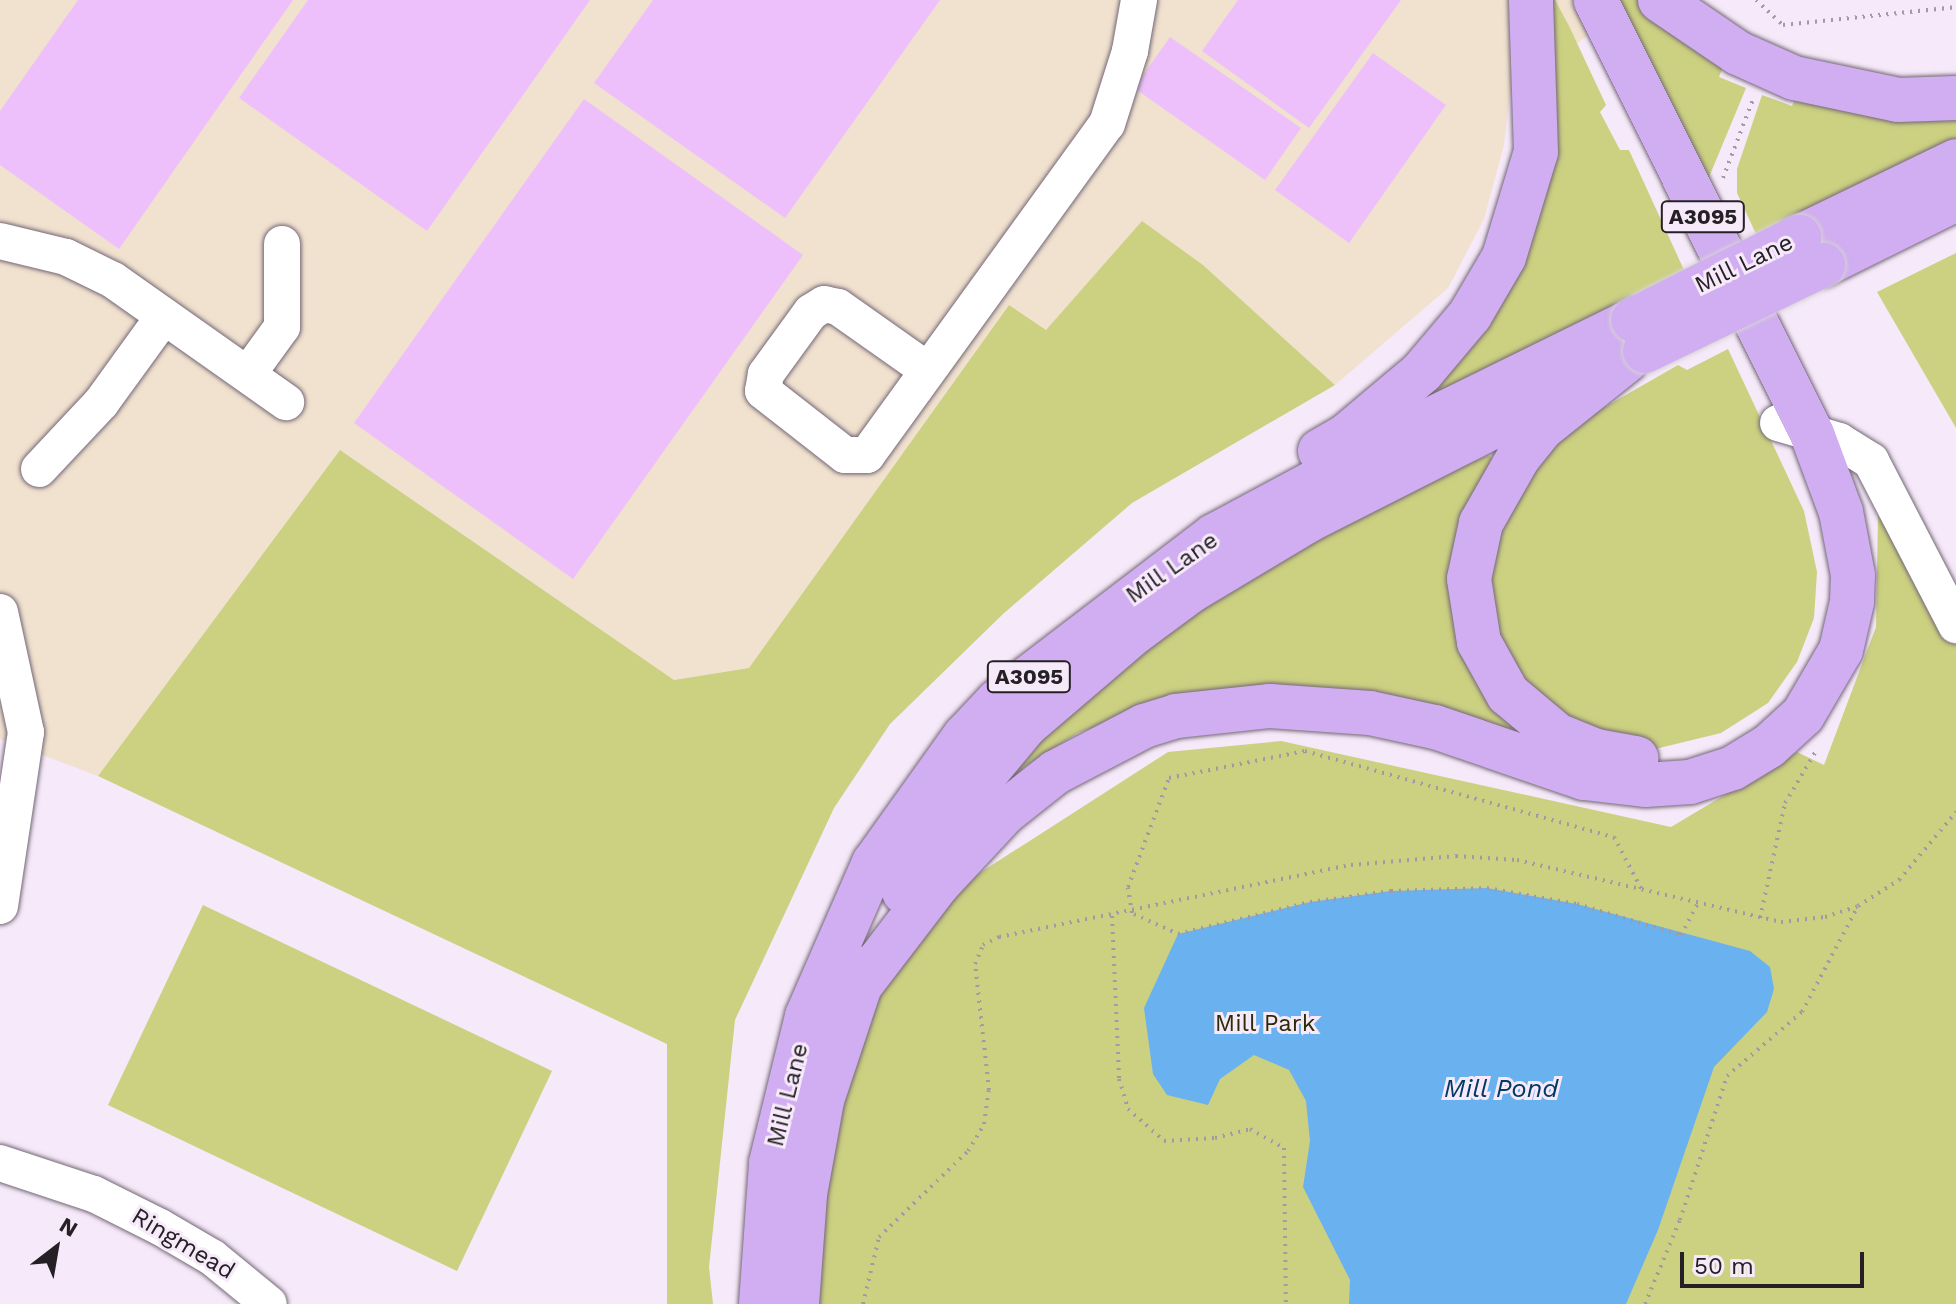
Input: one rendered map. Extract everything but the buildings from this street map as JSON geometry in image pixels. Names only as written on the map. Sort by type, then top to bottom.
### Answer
[{"type":"main road","name":"A3095","points":[[998,701],[1061,631],[1184,535],[1346,436],[1422,372],[1470,315],[1504,257],[1536,152],[1531,0]]},
{"type":"main road","name":"A3095","points":[[853,995],[938,884],[1016,803],[1056,772],[1112,741],[1176,716],[1270,706],[1370,713],[1435,727],[1584,778],[1645,785],[1690,782],[1750,758],[1786,733],[1816,697],[1841,650],[1852,602],[1844,525],[1567,0]]},
{"type":"main road","name":"A3095","points":[[1596,0],[1795,428],[1822,547],[1825,597],[1802,668],[1768,712],[1729,739],[1704,749],[1638,758],[1581,745],[1539,723],[1499,679],[1472,619],[1471,561],[1486,513],[1518,458],[1542,428],[1635,344]]},
{"type":"main road","points":[[1660,0],[1738,53],[1794,78],[1898,100],[1956,98]]},
{"type":"main road","name":"Mill Lane","points":[[797,1304],[812,1149],[853,995],[898,901],[971,791],[1026,725],[1087,671],[1192,590],[1309,520],[1811,251],[1956,161]]},
{"type":"main road","name":"Mill Lane","points":[[1811,251],[1956,199]]},
{"type":"main road","name":"Mill Lane","points":[[761,1304],[771,1163],[792,1069],[827,964],[874,863],[929,782],[998,701],[1214,536],[1432,419],[1635,344]]},
{"type":"street","points":[[926,369],[838,307],[824,304],[811,312],[766,374],[763,391],[845,455],[861,458],[872,450],[926,369],[1107,124],[1130,51],[1139,0]]},
{"type":"street","points":[[0,241],[66,257],[113,280],[286,402]]},
{"type":"street","points":[[248,374],[282,327],[282,244]]},
{"type":"street","points":[[39,469],[101,403],[164,316]]},
{"type":"street","points":[[1795,428],[1839,441],[1871,461],[1956,625]]},
{"type":"street","points":[[0,612],[26,732],[0,906]]},
{"type":"street","name":"Ringmead","points":[[0,1163],[94,1194],[160,1227],[213,1258],[269,1304]]},
{"type":"path","points":[[1756,0],[1783,25],[1956,7]]},
{"type":"path","points":[[1132,913],[1128,887],[1169,778],[1305,751],[1614,837],[1642,890]]},
{"type":"path","points":[[863,1304],[879,1237],[952,1169],[984,1124],[989,1090],[975,964],[983,945],[999,937],[1408,857],[1517,860],[1781,922],[1825,917],[1858,906],[1899,880],[1956,812]]},
{"type":"path","points":[[1132,913],[1178,934],[1310,902],[1391,891],[1487,888],[1577,904],[1681,935],[1698,903]]},
{"type":"path","points":[[1645,1304],[1680,1220],[1727,1076],[1802,1012],[1858,906]]},
{"type":"path","points":[[1112,915],[1119,1079],[1128,1109],[1164,1141],[1215,1138],[1250,1129],[1284,1148],[1286,1304]]},
{"type":"shaded area","points":[[0,0],[1636,0],[1510,93],[1504,145],[1484,219],[1448,288],[1335,385],[1203,265],[1142,222],[1046,330],[1009,305],[749,668],[674,680],[340,450],[98,776],[0,739]]},
{"type":"green space","points":[[1544,0],[1555,0],[1569,26],[1606,105],[1600,112],[1620,150],[1629,150],[1684,270],[1633,295],[1634,301],[1381,419],[1503,273]]},
{"type":"green space","points":[[1613,0],[1639,0],[1725,62],[1719,77],[1746,88],[1707,182]]},
{"type":"green space","points":[[1799,90],[1956,107],[1956,144],[1756,234],[1737,193],[1737,169],[1762,95],[1792,106]]},
{"type":"green space","points":[[1142,221],[1203,265],[1335,385],[1132,503],[1003,614],[890,724],[834,808],[735,1020],[709,1267],[713,1304],[667,1304],[667,1044],[98,776],[340,450],[674,680],[749,668],[1009,305],[1046,330]]},
{"type":"green space","points":[[1956,253],[1956,428],[1877,292]]},
{"type":"green space","points":[[1728,349],[1804,511],[1817,572],[1814,618],[1797,662],[1768,703],[1721,733],[1651,750],[1543,709],[1486,615],[1503,497],[1577,423],[1678,365],[1687,370]]},
{"type":"green space","points":[[1803,448],[1811,449],[1824,479],[1843,548],[1844,616],[1829,661],[1804,704],[1773,735],[1734,759],[1690,774],[1610,775],[1385,703],[1266,690],[1162,704],[1078,733],[1024,767],[993,799],[986,794],[1053,719],[1195,605],[1304,536],[1488,455],[1495,460],[1473,504],[1458,584],[1470,642],[1499,699],[1537,735],[1601,765],[1660,771],[1716,761],[1770,732],[1805,692],[1830,644],[1838,616],[1838,549]]},
{"type":"green space","name":"Mill Park","points":[[1878,516],[1956,629],[1956,1304],[814,1304],[811,1276],[851,1053],[922,910],[1168,752],[1281,741],[1671,827],[1797,752],[1824,765],[1876,627]]},
{"type":"green space","points":[[203,905],[552,1071],[457,1271],[108,1105]]},
{"type":"water","name":"Mill Pond","points":[[1487,888],[1577,904],[1750,951],[1770,967],[1774,989],[1767,1012],[1714,1067],[1658,1230],[1626,1304],[1349,1304],[1350,1280],[1303,1187],[1310,1141],[1306,1101],[1289,1070],[1254,1055],[1220,1079],[1208,1105],[1167,1095],[1153,1074],[1144,1008],[1178,934],[1310,902],[1391,891]]}]
